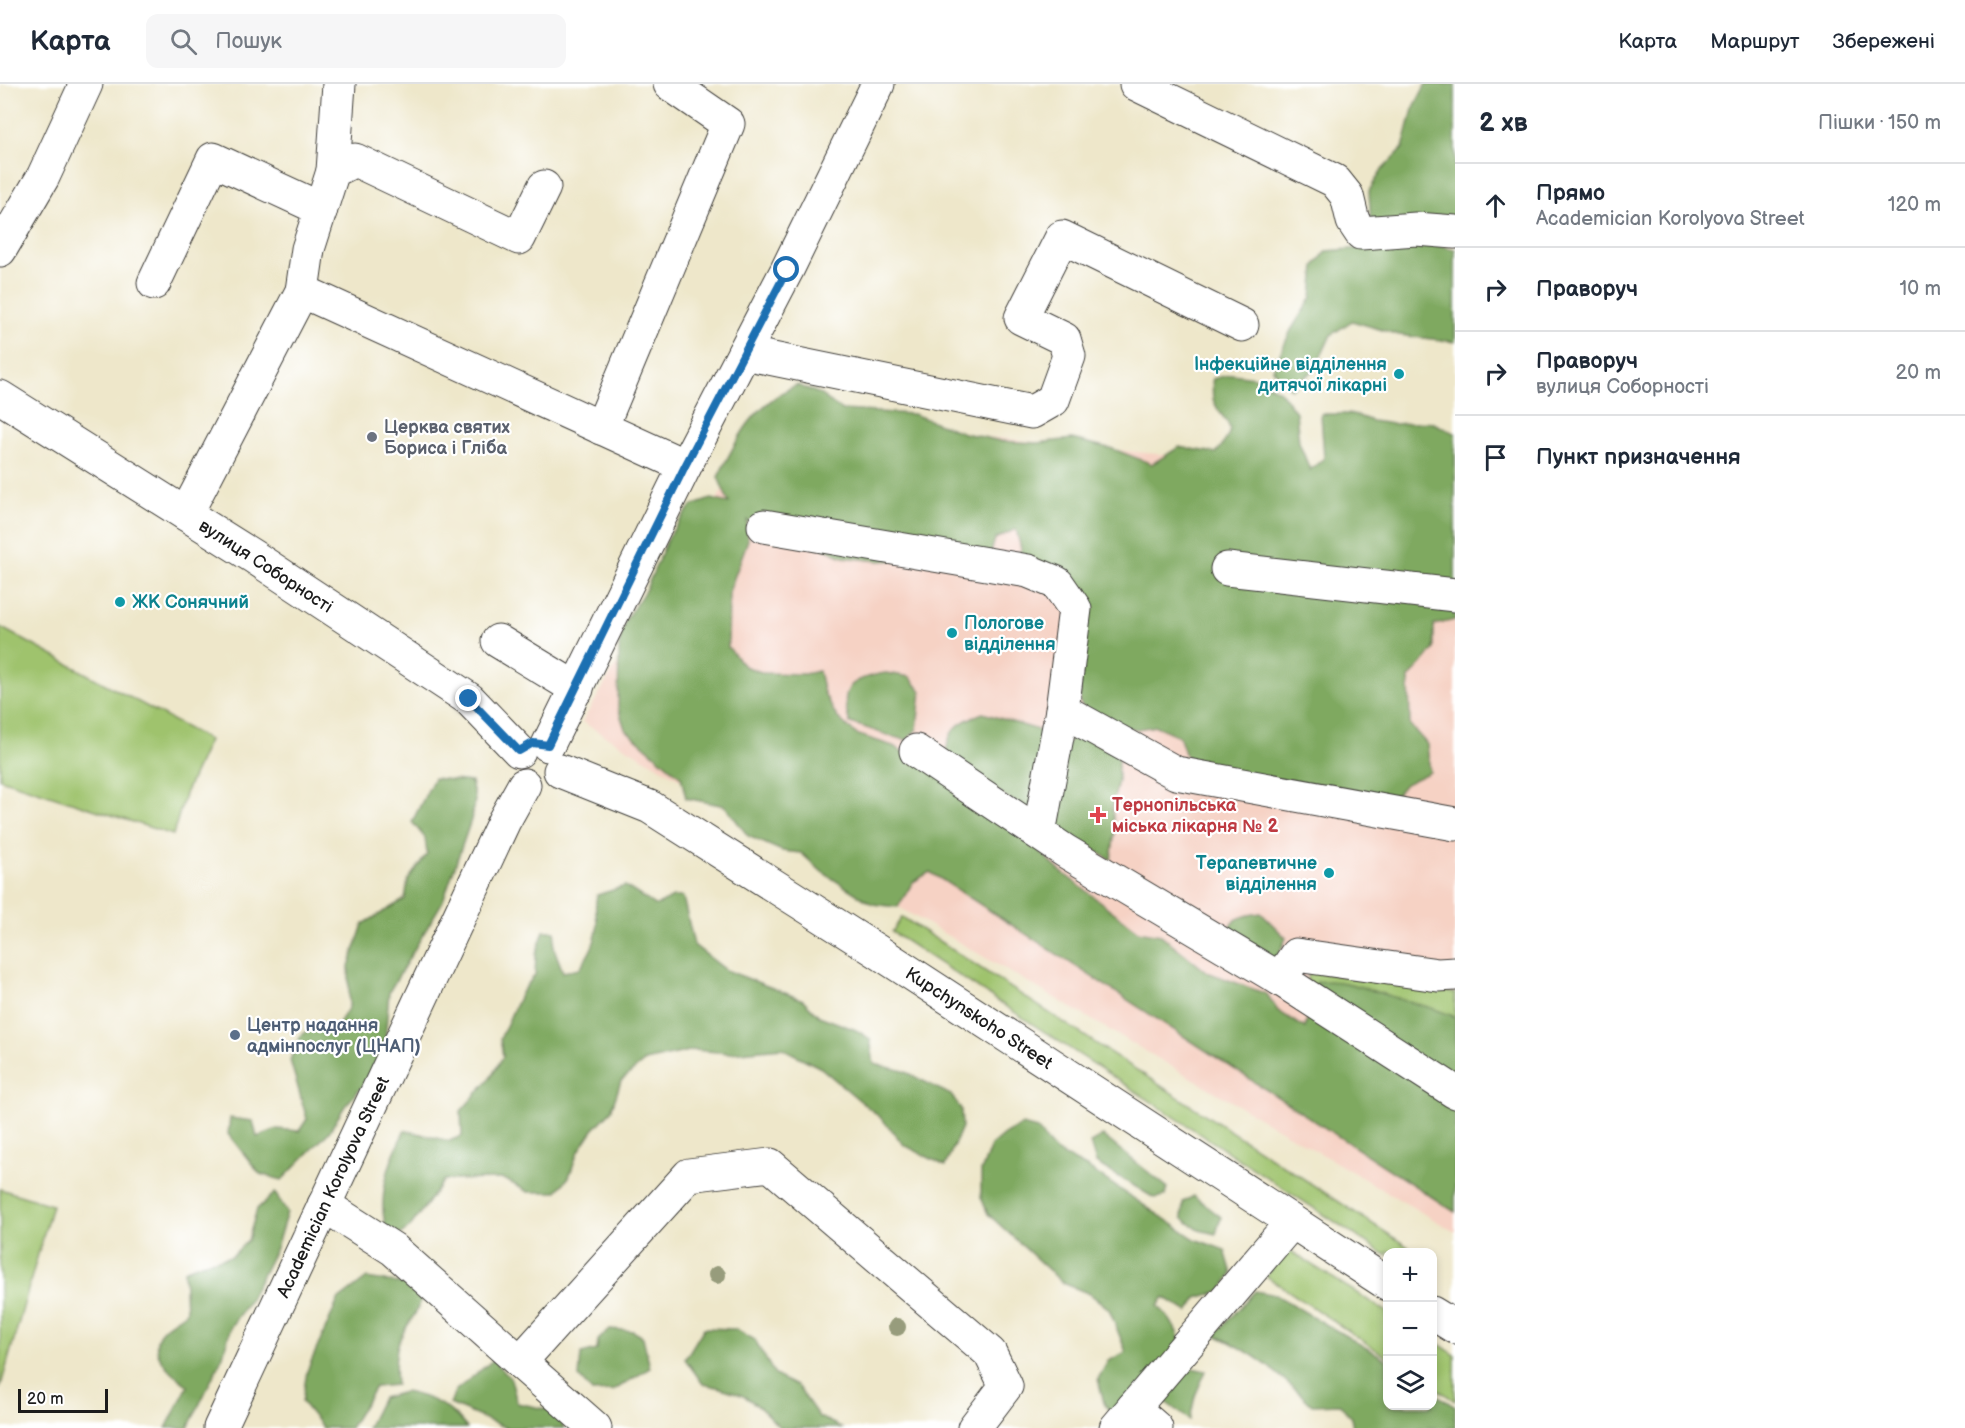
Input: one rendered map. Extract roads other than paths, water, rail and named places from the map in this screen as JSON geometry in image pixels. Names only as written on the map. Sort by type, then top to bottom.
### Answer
[{"type":"street","points":[[0,250],[43,177],[86,84]]},
{"type":"street","points":[[186,514],[302,291],[308,249],[333,171],[339,84]]},
{"type":"street","points":[[601,428],[728,124],[669,84]]},
{"type":"street","points":[[542,756],[878,84]]},
{"type":"street","points":[[1136,84],[1182,94],[1335,181],[1347,196],[1353,221],[1361,232],[1416,229],[1455,232]]},
{"type":"street","points":[[154,283],[213,159],[321,209]]},
{"type":"street","points":[[333,171],[355,160],[519,238],[544,187]]},
{"type":"street","points":[[744,353],[1032,412],[1053,400],[1069,356],[1064,339],[1021,318],[1062,237],[1242,325]]},
{"type":"street","points":[[302,291],[685,466]]},
{"type":"street","name":"вулиця Соборності","points":[[0,398],[186,514],[469,699],[542,756]]},
{"type":"street","points":[[764,526],[1028,571],[1057,583],[1076,609],[1062,710],[1039,833]]},
{"type":"street","points":[[1227,569],[1455,595]]},
{"type":"street","points":[[498,641],[577,689]]},
{"type":"street","points":[[1062,710],[1176,773],[1455,824]]},
{"type":"street","points":[[916,751],[1039,833],[1280,979],[1455,1092]]},
{"type":"street","name":"Academician Korolyova Street","points":[[220,1428],[504,821],[524,785],[538,789],[552,784],[542,756]]},
{"type":"street","name":"Kupchynskoho Street","points":[[542,756],[650,807],[877,951],[1383,1281]]},
{"type":"street","points":[[1280,979],[1296,955],[1438,975],[1455,974]]},
{"type":"street","points":[[520,1362],[689,1176],[770,1165],[990,1353],[1006,1386],[974,1428]]},
{"type":"street","points":[[324,1205],[393,1249],[595,1428]]},
{"type":"street","points":[[1135,1421],[1291,1222]]},
{"type":"street","points":[[1437,1316],[1455,1327]]},
{"type":"place","name":"Інфекційне відділення дитячої лікарні","points":[[1399,374]]},
{"type":"place","name":"Церква святих Бориса і Гліба","points":[[372,437]]},
{"type":"place","name":"ЖК Сонячний","points":[[120,602]]},
{"type":"place","name":"Пологове відділення","points":[[952,633]]},
{"type":"place","name":"Тернопільська міська лікарня № 2","points":[[1098,815]]},
{"type":"place","name":"Терапевтичне відділення","points":[[1329,873]]},
{"type":"place","name":"Центр надання адмінпослуг (ЦНАП)","points":[[235,1035]]}]
